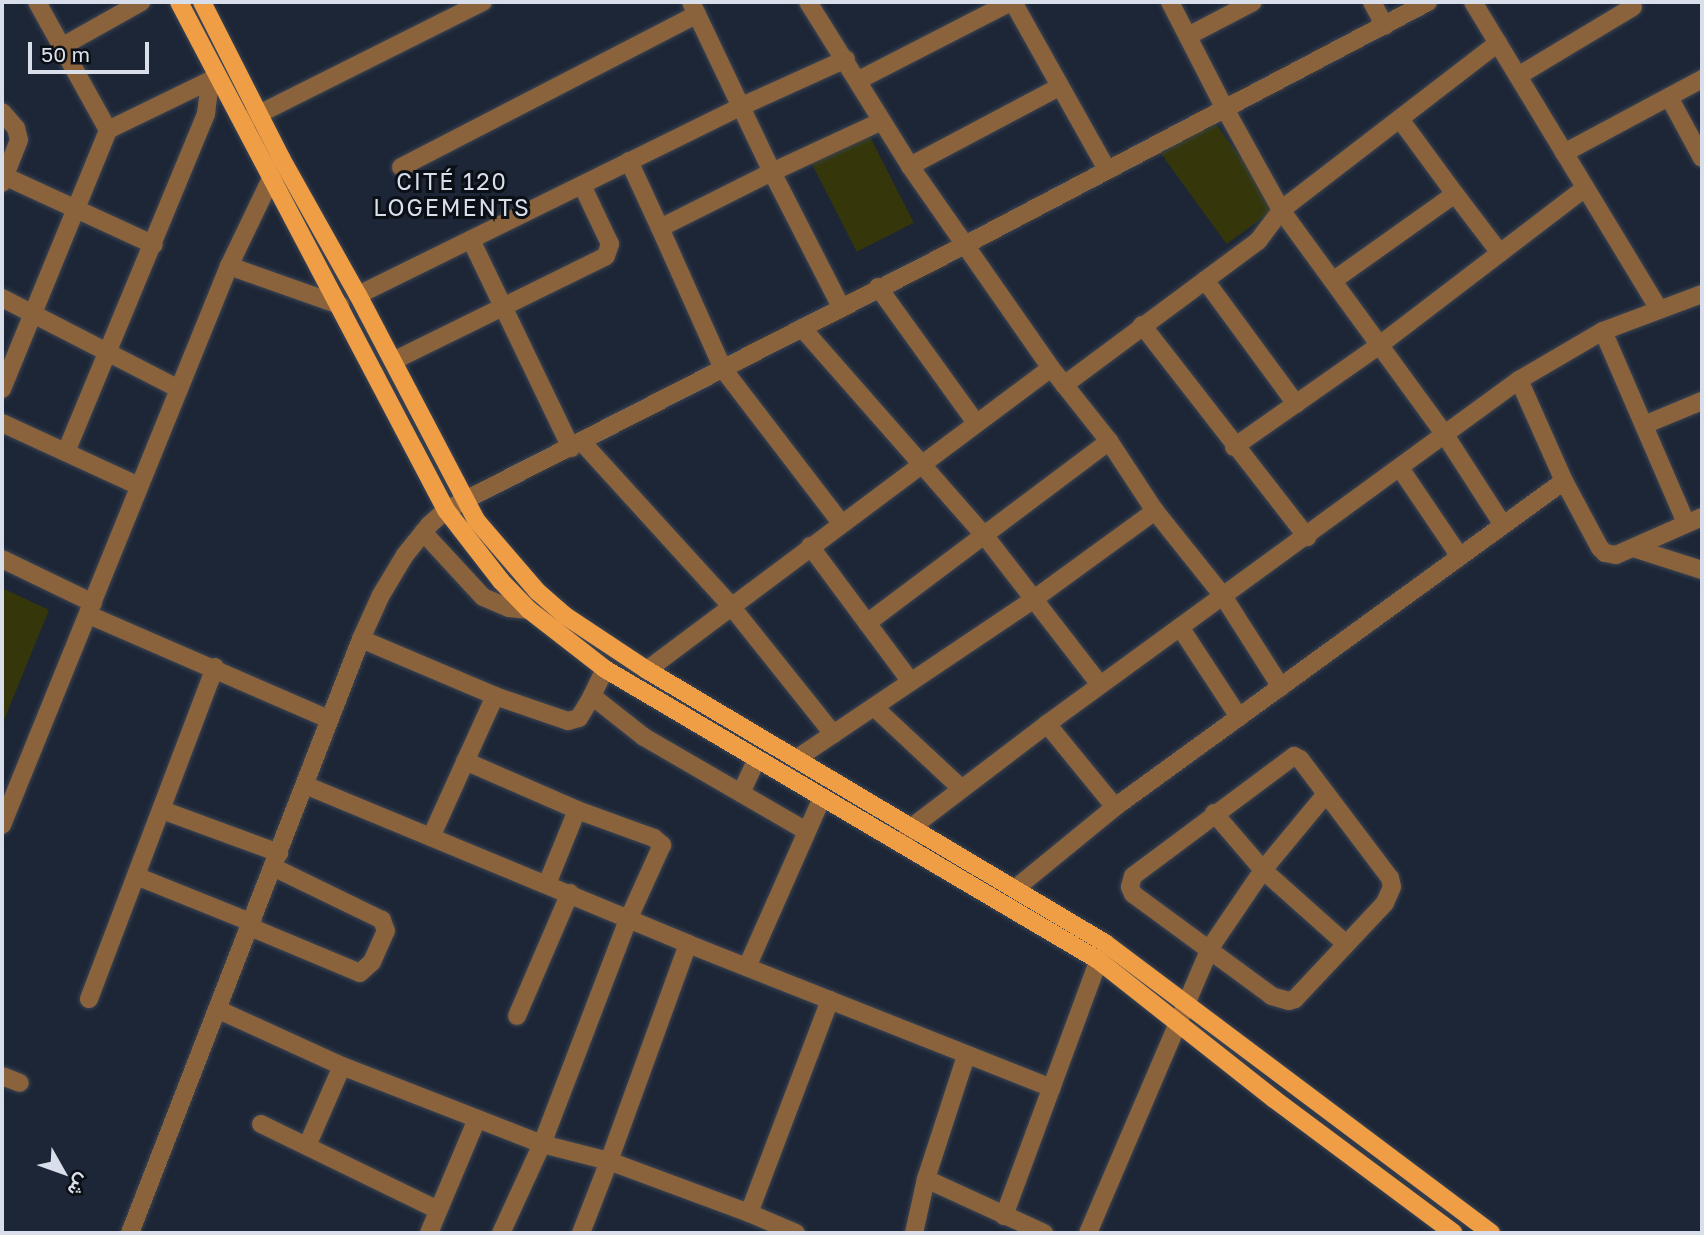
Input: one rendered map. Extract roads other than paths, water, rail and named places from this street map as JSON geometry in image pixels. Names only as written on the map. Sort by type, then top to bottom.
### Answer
[{"type":"main road","points":[[179,2],[214,79],[340,305],[446,510],[486,562],[529,610],[605,669],[757,760],[822,797],[1016,888],[1105,943],[1491,1233]]},
{"type":"main road","points":[[201,2],[281,158],[358,295],[465,500],[488,538],[538,592],[565,615],[647,670],[796,759],[1098,960],[1316,1131],[1454,1233]]},
{"type":"main road","points":[[1316,1131],[1330,1113]]},
{"type":"street","points":[[37,2],[108,131]]},
{"type":"street","points":[[63,46],[141,2]]},
{"type":"street","points":[[240,123],[483,2]]},
{"type":"street","points":[[859,80],[1012,2],[1106,169]]},
{"type":"street","points":[[1170,2],[1224,107],[1282,210],[1445,435],[1503,525]]},
{"type":"street","points":[[1188,36],[1253,2]]},
{"type":"street","points":[[1372,2],[1385,26]]},
{"type":"street","points":[[130,1233],[219,1010],[328,719],[361,639],[381,595],[423,532],[446,510],[965,244],[1428,2]]},
{"type":"street","points":[[1472,2],[1659,309]]},
{"type":"street","points":[[811,3],[910,166],[1051,368],[1109,441],[1155,511],[1223,596],[1281,687]]},
{"type":"street","points":[[1518,76],[1635,3]]},
{"type":"street","points":[[401,167],[694,8],[772,172],[841,307]]},
{"type":"street","points":[[1064,385],[1258,241],[1282,210],[1498,43]]},
{"type":"street","points":[[358,295],[742,106],[846,59]]},
{"type":"street","points":[[2,389],[108,131],[214,79]]},
{"type":"street","points":[[66,452],[206,114],[214,79]]},
{"type":"street","points":[[1564,153],[1702,79]]},
{"type":"street","points":[[910,166],[1059,87]]},
{"type":"street","points":[[1670,97],[1702,158]]},
{"type":"street","points":[[2,112],[19,134],[3,178],[77,208],[154,245]]},
{"type":"street","points":[[1401,119],[1500,253]]},
{"type":"street","points":[[660,228],[882,121]]},
{"type":"street","points":[[2,825],[229,267],[281,158]]},
{"type":"street","points":[[629,161],[723,369],[841,523]]},
{"type":"street","points":[[393,361],[606,256],[610,244],[582,185]]},
{"type":"street","points":[[1234,447],[1381,344],[1585,188]]},
{"type":"street","points":[[1334,280],[1455,194]]},
{"type":"street","points":[[471,240],[503,308],[576,445],[732,606],[833,734]]},
{"type":"street","points":[[229,267],[340,305]]},
{"type":"street","points":[[1205,280],[1296,404]]},
{"type":"street","points":[[878,287],[976,423]]},
{"type":"street","points":[[907,835],[1047,724],[1519,380],[1603,331],[1702,295]]},
{"type":"street","points":[[2,298],[178,389]]},
{"type":"street","points":[[1142,326],[1307,537]]},
{"type":"street","points":[[802,328],[985,536],[1100,685]]},
{"type":"street","points":[[1519,380],[1564,481],[1600,548],[1611,556],[1694,520],[1644,425],[1603,331]]},
{"type":"street","points":[[647,670],[1051,368]]},
{"type":"street","points":[[1644,425],[1702,401]]},
{"type":"street","points":[[2,423],[139,486]]},
{"type":"street","points":[[867,623],[1109,441]]},
{"type":"street","points":[[1400,468],[1459,555]]},
{"type":"street","points":[[1016,888],[1115,807],[1564,481]]},
{"type":"street","points":[[796,759],[1034,599],[1155,511]]},
{"type":"street","points":[[423,532],[470,586],[494,602],[529,610]]},
{"type":"street","points":[[810,546],[911,682]]},
{"type":"street","points":[[1633,548],[1702,570]]},
{"type":"street","points":[[2,559],[91,609],[328,719]]},
{"type":"street","points":[[470,586],[486,562]]},
{"type":"street","points":[[1180,627],[1239,717]]},
{"type":"street","points":[[361,639],[495,696],[568,721],[579,718],[605,669]]},
{"type":"street","points":[[89,999],[215,667]]},
{"type":"street","points":[[431,837],[495,696]]},
{"type":"street","points":[[592,696],[644,737],[806,831]]},
{"type":"street","points":[[874,707],[962,789]]},
{"type":"street","points":[[1047,724],[1115,807]]},
{"type":"street","points":[[1294,756],[1300,759],[1325,794],[1390,878],[1392,887],[1385,903],[1295,999],[1289,1001],[1272,996],[1133,894],[1130,887],[1133,876],[1214,813],[1294,756]]},
{"type":"street","points":[[741,793],[757,760]]},
{"type":"street","points":[[465,761],[577,810],[654,838],[662,845],[628,920],[542,1144],[501,1233]]},
{"type":"street","points":[[305,785],[570,893],[628,920],[1052,1088]]},
{"type":"street","points":[[1088,1233],[1210,948],[1263,870],[1325,794]]},
{"type":"street","points":[[747,967],[822,797]]},
{"type":"street","points":[[136,876],[360,973],[372,962],[386,931],[382,920],[276,860],[162,810]]},
{"type":"street","points":[[547,884],[577,810]]},
{"type":"street","points":[[1214,813],[1263,870],[1345,943]]},
{"type":"street","points":[[517,1016],[570,893]]},
{"type":"street","points":[[1004,1216],[1105,943]]},
{"type":"street","points":[[581,1233],[688,944]]},
{"type":"street","points":[[749,1213],[830,1000]]},
{"type":"street","points":[[219,1010],[342,1066],[477,1119],[542,1144],[609,1161],[749,1213],[766,1227],[796,1233]]},
{"type":"street","points":[[914,1233],[926,1179],[966,1056]]},
{"type":"street","points":[[307,1146],[342,1066]]},
{"type":"street","points":[[2,1076],[20,1083]]},
{"type":"street","points":[[429,1233],[477,1119]]},
{"type":"street","points":[[261,1124],[438,1210]]},
{"type":"street","points":[[926,1179],[1044,1233]]},
{"type":"district","name":"CITÉ 120 LOGEMENTS","points":[[452,194]]}]
